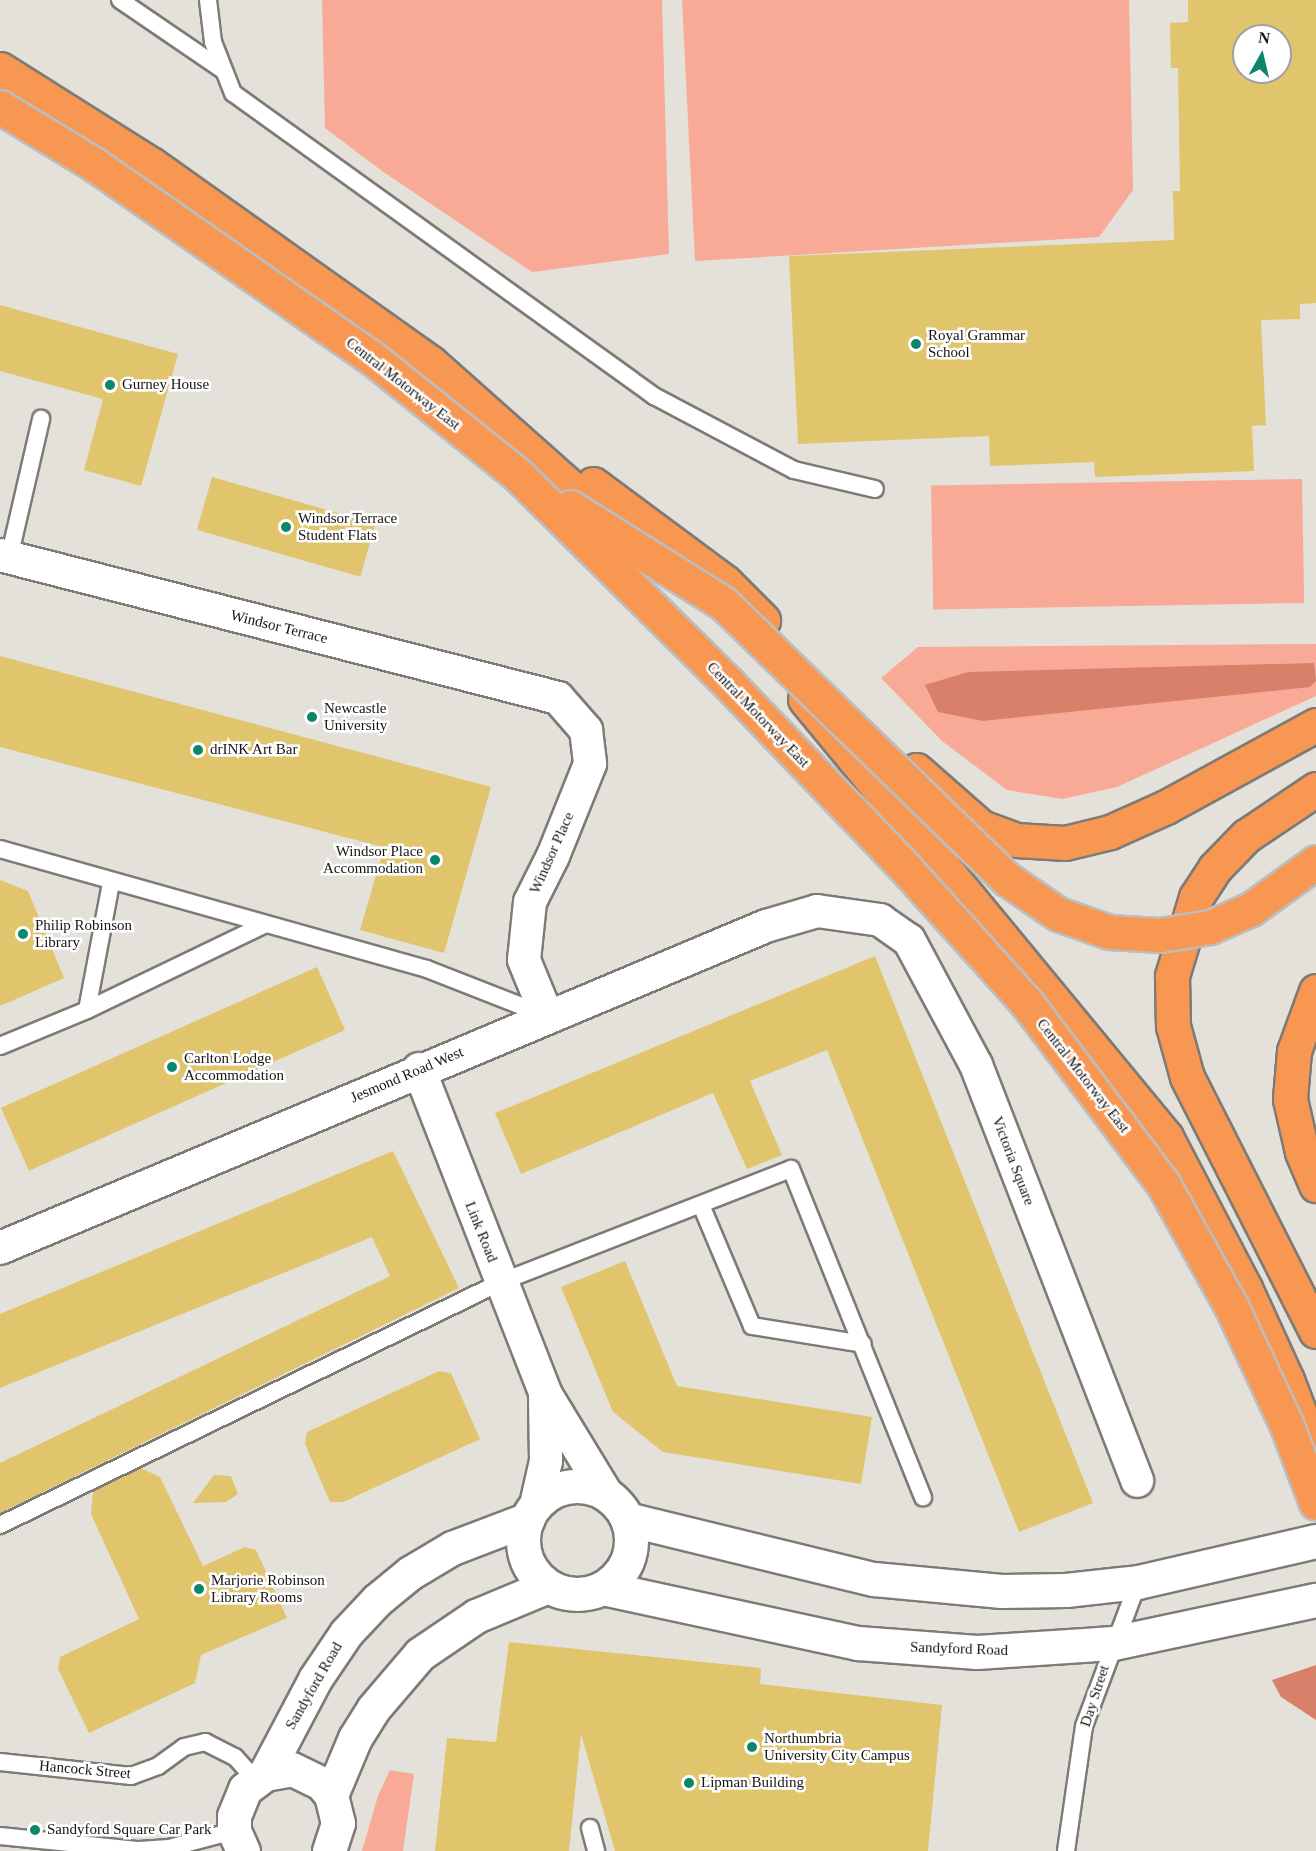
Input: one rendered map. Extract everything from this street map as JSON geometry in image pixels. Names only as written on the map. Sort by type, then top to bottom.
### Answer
[{"type":"highway","name":"Central Motorway East","points":[[0,69],[151,164],[431,363],[796,689],[1166,1137],[1287,1380],[1316,1455]]},
{"type":"highway","name":"Central Motorway East","points":[[1,108],[95,165],[372,358],[517,474],[899,861],[1055,1040],[1133,1141],[1195,1236],[1287,1426],[1316,1503]]},
{"type":"highway","points":[[431,363],[725,582],[927,780],[981,827],[1016,840],[1065,843],[1110,832],[1166,807],[1316,725]]},
{"type":"highway","points":[[517,474],[724,604],[1007,879],[1058,914],[1109,932],[1160,935],[1210,927],[1251,909],[1316,862]]},
{"type":"highway","points":[[1316,789],[1246,836],[1215,867],[1196,897],[1172,976],[1173,1026],[1187,1077],[1316,1331]]},
{"type":"highway","points":[[1316,991],[1294,1051],[1290,1099],[1302,1152],[1316,1185]]},
{"type":"main road","points":[[617,1507],[631,1550],[616,1578],[603,1588],[575,1594],[548,1586],[537,1576],[524,1549],[532,1512],[562,1488],[593,1488],[617,1507],[798,1564],[934,1587],[1066,1590],[1138,1581],[1316,1541]]},
{"type":"main road","name":"Sandyford Road","points":[[240,1845],[237,1802],[260,1776],[315,1679],[346,1633],[377,1600],[410,1573],[452,1548],[532,1512]]},
{"type":"main road","points":[[331,1795],[355,1738],[373,1709],[420,1654],[476,1616],[548,1586]]},
{"type":"main road","name":"Sandyford Road","points":[[603,1588],[858,1642],[921,1650],[977,1652],[1113,1644],[1316,1600]]},
{"type":"main road","points":[[260,1776],[292,1770],[307,1774],[331,1795],[338,1823],[329,1851]]},
{"type":"street","name":"Windsor Terrace","points":[[4,557],[558,698]]},
{"type":"street","name":"Windsor Place","points":[[547,1016],[524,960],[530,902],[590,764],[586,730],[558,698]]},
{"type":"street","name":"Jesmond Road West","points":[[0,1248],[547,1016],[766,926],[817,911]]},
{"type":"street","name":"Victoria Square","points":[[817,911],[880,920],[909,940],[976,1065],[1137,1482]]},
{"type":"street","name":"Link Road","points":[[419,1069],[545,1393],[617,1507]]},
{"type":"street","name":"Link Road","points":[[532,1512],[546,1461],[545,1393]]},
{"type":"lane","points":[[120,0],[221,69]]},
{"type":"lane","points":[[208,0],[221,69],[233,93],[654,396],[794,470],[875,489]]},
{"type":"lane","points":[[4,557],[41,419]]},
{"type":"lane","points":[[0,849],[111,883],[427,969],[547,1016]]},
{"type":"lane","points":[[87,1010],[111,883]]},
{"type":"lane","points":[[0,1046],[87,1010],[264,925]]},
{"type":"lane","points":[[0,1525],[501,1282],[791,1169],[923,1497]]},
{"type":"lane","points":[[701,1205],[752,1326],[863,1344]]},
{"type":"lane","name":"Day Street","points":[[1066,1851],[1084,1726],[1138,1581]]},
{"type":"lane","name":"Hancock Street","points":[[0,1762],[131,1776],[158,1766],[192,1744],[205,1743],[235,1756],[260,1776]]},
{"type":"lane","points":[[590,1828],[596,1851]]},
{"type":"lane","points":[[0,1836],[139,1850],[240,1845]]},
{"type":"shaded area","points":[[322,0],[662,0],[669,254],[532,272],[382,171],[325,128]]},
{"type":"shaded area","points":[[682,0],[1129,0],[1133,190],[1099,237],[695,261]]},
{"type":"shaded area","points":[[1302,479],[1304,603],[933,609],[931,485]]},
{"type":"shaded area","points":[[1316,644],[1316,696],[1117,787],[1062,799],[1007,790],[942,741],[881,678],[918,647]]},
{"type":"shaded area","points":[[1314,663],[1316,681],[1310,687],[983,721],[938,712],[925,685],[968,672]]},
{"type":"shaded area","points":[[1316,1665],[1316,1720],[1281,1697],[1272,1680]]},
{"type":"shaded area","points":[[390,1770],[414,1774],[403,1851],[362,1851],[378,1796]]},
{"type":"building","points":[[1188,0],[1316,0],[1316,303],[1300,304],[1300,319],[1261,320],[1266,425],[1252,426],[1254,471],[1095,477],[1094,462],[990,466],[989,436],[798,444],[789,256],[1174,240],[1173,191],[1180,191],[1178,68],[1171,68],[1170,23],[1188,22]]},
{"type":"building","name":"Gurney House","points":[[0,305],[178,354],[141,486],[84,470],[103,399],[0,371]]},
{"type":"building","name":"Windsor Terrace Student Flats","points":[[212,477],[375,524],[360,577],[197,530]]},
{"type":"building","points":[[0,656],[491,787],[444,953],[360,930],[382,855],[377,854],[379,846],[0,747]]},
{"type":"building","name":"Philip Robinson Library","points":[[0,880],[28,891],[64,978],[0,1006]]},
{"type":"building","points":[[875,956],[1093,1503],[1019,1532],[827,1050],[750,1081],[782,1155],[747,1169],[713,1093],[521,1174],[495,1113]]},
{"type":"building","name":"Carlton Lodge Accommodation","points":[[317,967],[345,1030],[29,1171],[1,1108]]},
{"type":"building","points":[[393,1151],[459,1288],[0,1513],[0,1463],[390,1276],[372,1237],[0,1388],[0,1314]]},
{"type":"building","points":[[625,1261],[677,1386],[872,1417],[861,1484],[663,1452],[613,1412],[561,1287]]},
{"type":"building","points":[[439,1371],[451,1373],[480,1439],[343,1502],[330,1502],[305,1444],[307,1432]]},
{"type":"building","name":"Marjorie Robinson Library Rooms","points":[[141,1468],[160,1477],[203,1566],[245,1547],[256,1550],[287,1618],[201,1655],[195,1683],[89,1733],[58,1669],[60,1657],[139,1619],[91,1514],[93,1491]]},
{"type":"building","points":[[214,1475],[231,1476],[238,1494],[226,1502],[193,1503]]},
{"type":"building","name":"Lipman Building","points":[[509,1642],[761,1668],[760,1684],[942,1705],[928,1851],[615,1851],[581,1734],[569,1851],[435,1851],[447,1738],[496,1742]]},
{"type":"place","name":"Royal Grammar School","points":[[916,344]]},
{"type":"place","name":"Gurney House","points":[[110,385]]},
{"type":"place","name":"Windsor Terrace Student Flats","points":[[286,527]]},
{"type":"place","name":"Newcastle University","points":[[312,717]]},
{"type":"place","name":"drINK Art Bar","points":[[198,750]]},
{"type":"place","name":"Windsor Place Accommodation","points":[[435,860]]},
{"type":"place","name":"Philip Robinson Library","points":[[23,934]]},
{"type":"place","name":"Carlton Lodge Accommodation","points":[[172,1067]]},
{"type":"place","name":"Marjorie Robinson Library Rooms","points":[[199,1589]]},
{"type":"place","name":"Northumbria University City Campus","points":[[752,1747]]},
{"type":"place","name":"Lipman Building","points":[[689,1783]]},
{"type":"place","name":"Sandyford Square Car Park","points":[[35,1830]]}]
